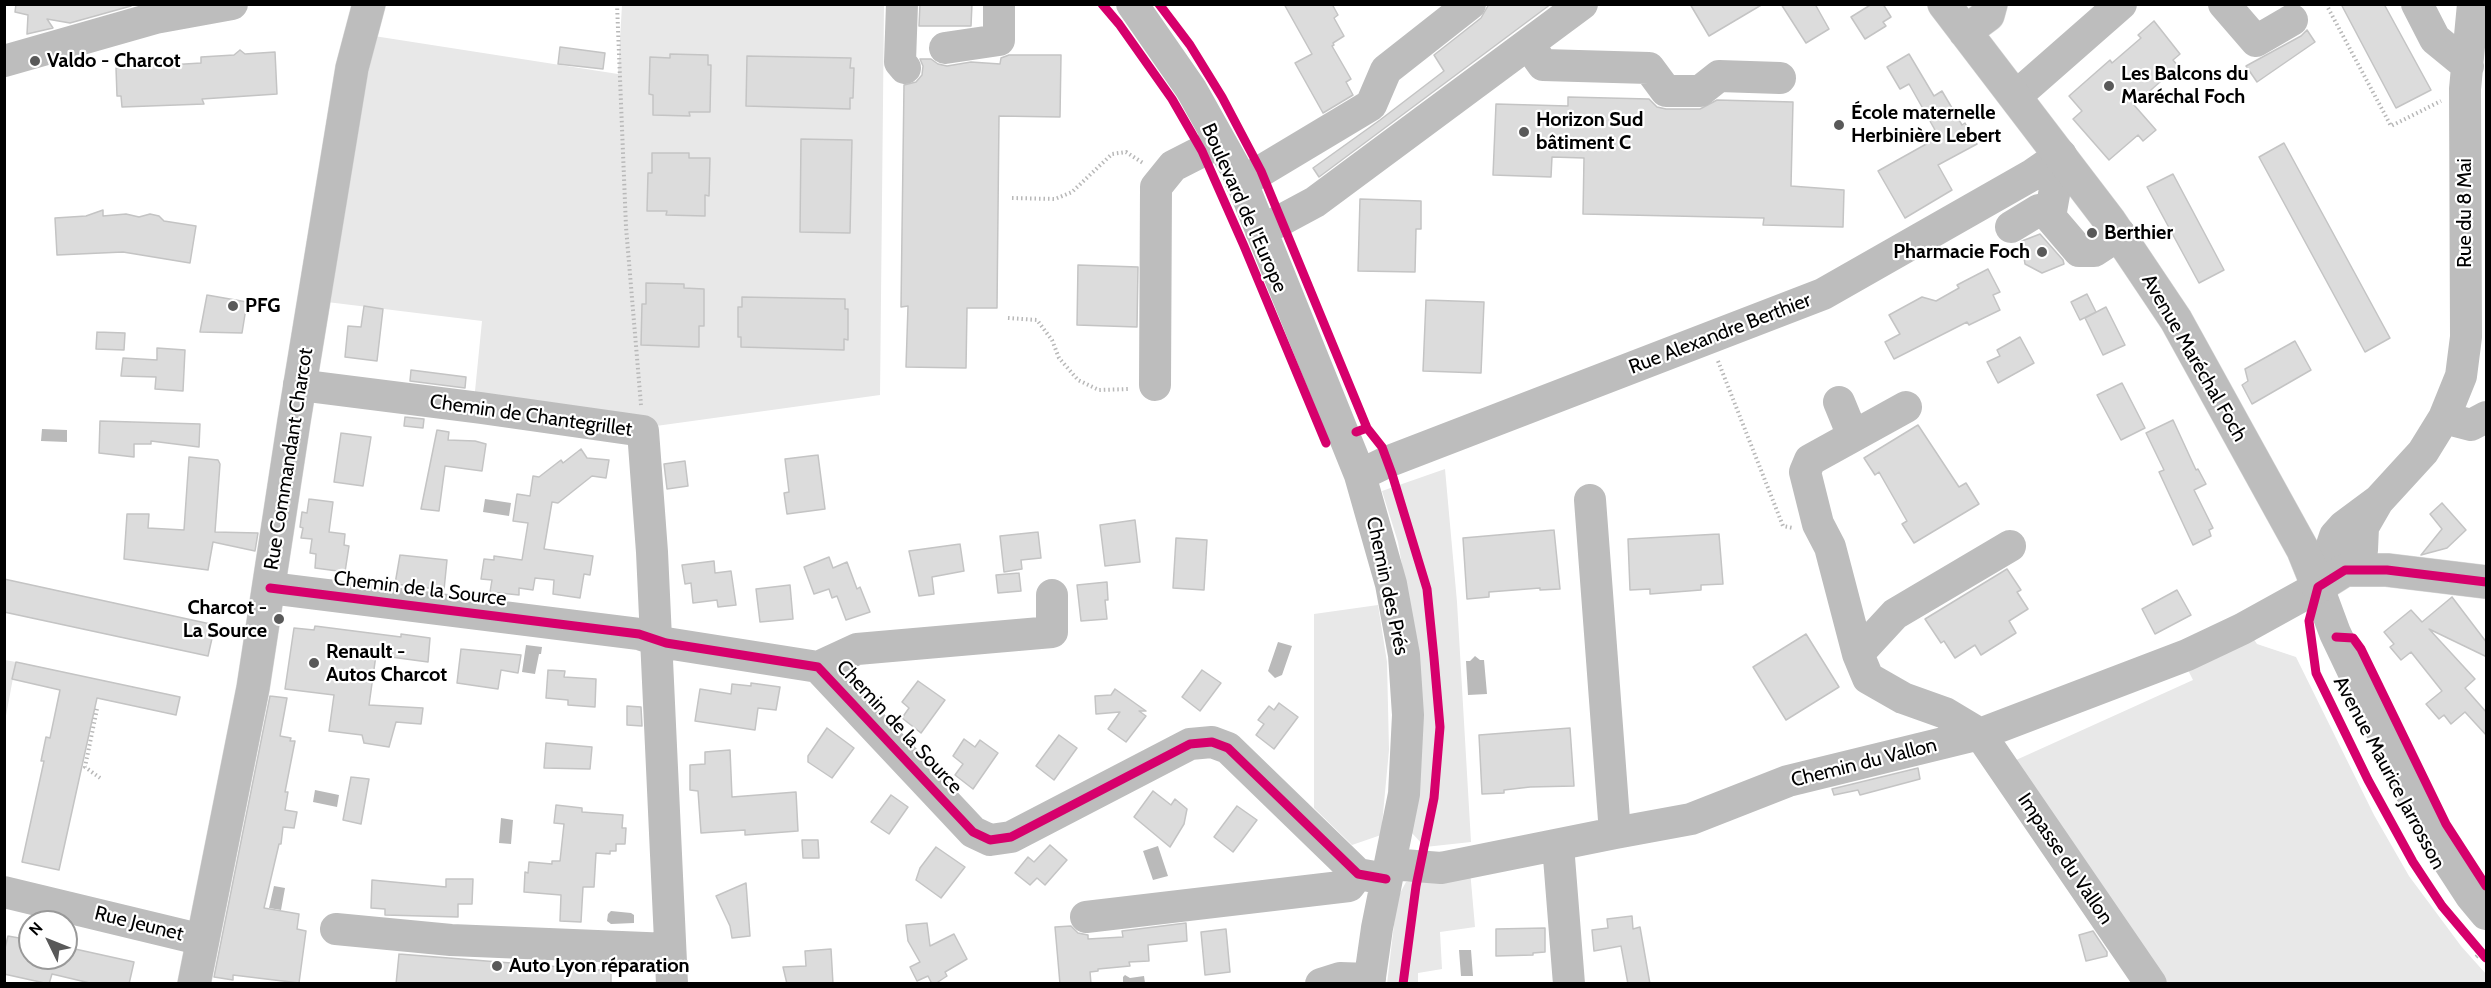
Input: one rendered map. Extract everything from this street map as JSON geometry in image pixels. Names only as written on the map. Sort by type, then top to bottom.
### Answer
[{"type":"main road","name":"Rue Commandant Charcot","points":[[194,984],[253,688],[299,385],[353,60],[369,4]]},
{"type":"main road","name":"Avenue Maréchal Foch","points":[[1944,4],[2120,234],[2176,320],[2303,550],[2318,587]]},
{"type":"main road","points":[[1965,32],[1988,15],[1991,4]]},
{"type":"main road","points":[[2318,587],[2345,570],[2387,570],[2487,582]]},
{"type":"street","points":[[4,61],[155,18],[232,4]]},
{"type":"street","points":[[902,4],[900,62],[905,68]]},
{"type":"street","points":[[945,48],[999,40],[999,4]]},
{"type":"street","name":"Boulevard de l'Europe","points":[[1132,4],[1191,89],[1241,183],[1360,475]]},
{"type":"street","points":[[1241,183],[1371,105],[1386,70],[1470,4]]},
{"type":"street","points":[[1261,231],[1315,202],[1582,4]]},
{"type":"street","points":[[2015,97],[2121,4]]},
{"type":"street","points":[[2224,4],[2256,41],[2292,20]]},
{"type":"street","points":[[2417,4],[2435,39],[2472,46]]},
{"type":"street","points":[[1528,44],[1543,65],[1649,68],[1666,91],[1700,91],[1719,76],[1780,78]]},
{"type":"street","name":"Rue du 8 Mai","points":[[2318,587],[2335,536],[2379,500],[2423,452],[2444,418],[2461,376],[2476,236],[2472,46]]},
{"type":"street","points":[[1155,385],[1156,187],[1173,166],[1220,142]]},
{"type":"street","points":[[2061,156],[2050,217],[2079,251],[2094,251],[2120,234]]},
{"type":"street","name":"Rue Alexandre Berthier","points":[[1360,475],[1387,462],[1823,294],[2032,175],[2061,156]]},
{"type":"street","points":[[2011,227],[2039,210],[2051,209]]},
{"type":"street","name":"Chemin de Chantegrillet","points":[[299,385],[643,431],[652,552],[654,639],[672,984]]},
{"type":"street","points":[[1839,402],[1853,436]]},
{"type":"street","points":[[1906,407],[1810,460],[1805,472],[1818,524],[1830,547],[1858,654],[1868,678],[1903,698],[1945,712],[1980,734]]},
{"type":"street","points":[[2444,418],[2471,425],[2487,417]]},
{"type":"street","name":"Chemin des Prés","points":[[1360,475],[1391,584],[1404,655],[1408,715],[1404,794],[1378,872],[1370,981]]},
{"type":"street","points":[[1590,500],[1615,832]]},
{"type":"street","name":"Rue du 8 Mai","points":[[2345,570],[2362,550],[2363,527],[2379,500]]},
{"type":"street","points":[[1858,654],[1895,614],[2010,546]]},
{"type":"street","name":"Chemin du Vallon","points":[[1378,872],[1441,868],[1615,832],[1691,819],[1788,781],[1980,734],[2187,655],[2242,629],[2318,587]]},
{"type":"street","name":"Avenue Maurice Jarrosson","points":[[2318,587],[2335,633],[2414,799],[2441,850],[2471,896],[2487,914]]},
{"type":"street","name":"Chemin de la Source","points":[[270,588],[639,634],[666,644],[818,667],[973,832],[990,840],[1011,837],[1190,744],[1212,742],[1228,748],[1378,872]]},
{"type":"street","points":[[818,667],[857,649],[1052,632],[1052,595]]},
{"type":"street","name":"Impasse du Vallon","points":[[1980,734],[2151,984]]},
{"type":"street","points":[[1558,845],[1569,984]]},
{"type":"street","points":[[1086,918],[1349,886],[1378,872]]},
{"type":"street","name":"Rue Jeunet","points":[[4,892],[203,940]]},
{"type":"street","points":[[336,929],[451,940],[670,949]]},
{"type":"street","points":[[1321,984],[1340,978],[1370,981]]},
{"type":"path","points":[[617,4],[626,226],[641,408]]},
{"type":"path","points":[[2326,4],[2391,126],[2472,46]]},
{"type":"path","points":[[1012,198],[1055,199],[1072,192],[1112,154],[1126,152],[1164,177]]},
{"type":"path","points":[[1008,318],[1037,320],[1052,340],[1059,358],[1078,380],[1099,390],[1126,390],[1155,385]]},
{"type":"path","points":[[1716,354],[1783,526],[1823,534]]},
{"type":"path","points":[[97,709],[85,767],[100,778]]},
{"type":"shaded area","points":[[622,5],[884,5],[880,395],[656,426],[474,401],[482,321],[327,302],[374,36],[618,74]]},
{"type":"shaded area","points":[[42,429],[67,430],[67,442],[41,441]]},
{"type":"shaded area","points":[[1445,469],[1457,602],[1471,842],[1425,847],[1410,831],[1408,600],[1398,542],[1382,491]]},
{"type":"shaded area","points":[[485,499],[511,503],[509,516],[483,512]]},
{"type":"shaded area","points":[[1378,605],[1387,662],[1389,750],[1381,835],[1352,845],[1314,808],[1314,614]]},
{"type":"shaded area","points":[[2251,635],[2257,644],[2296,657],[2374,815],[2409,876],[2461,946],[2486,974],[2486,983],[2157,983],[2005,765],[2193,680],[2186,666]]},
{"type":"shaded area","points":[[1278,642],[1292,646],[1282,675],[1275,678],[1268,671]]},
{"type":"shaded area","points":[[526,645],[542,647],[535,674],[522,672]]},
{"type":"shaded area","points":[[1475,656],[1484,660],[1487,694],[1468,695],[1466,661],[1470,661]]},
{"type":"shaded area","points":[[5,660],[16,662],[5,721]]},
{"type":"shaded area","points":[[315,790],[339,795],[337,807],[313,802]]},
{"type":"shaded area","points":[[501,818],[513,820],[511,844],[499,843]]},
{"type":"shaded area","points":[[1158,846],[1168,876],[1153,880],[1143,851]]},
{"type":"shaded area","points":[[1470,870],[1475,927],[1440,932],[1442,969],[1418,973],[1418,983],[1387,984],[1397,899],[1406,882]]},
{"type":"shaded area","points":[[274,886],[285,888],[281,910],[269,908]]},
{"type":"shaded area","points":[[611,911],[631,913],[634,915],[634,923],[611,924],[607,921]]},
{"type":"shaded area","points":[[1459,950],[1471,950],[1473,976],[1461,976]]},
{"type":"shaded area","points":[[1125,975],[1130,978],[1144,976],[1145,983],[1123,983]]},
{"type":"building","points":[[16,4],[130,4],[131,6],[70,23],[47,19],[53,28],[27,34],[28,15],[15,12]]},
{"type":"building","points":[[920,4],[972,4],[971,26],[919,26]]},
{"type":"building","points":[[1284,4],[1332,4],[1338,15],[1334,18],[1344,36],[1332,46],[1351,79],[1346,82],[1353,95],[1323,113],[1295,63],[1312,54]]},
{"type":"building","points":[[1489,4],[1551,4],[1319,177],[1313,168],[1444,71],[1434,55],[1481,18]]},
{"type":"building","points":[[1690,4],[1763,4],[1709,36]]},
{"type":"building","points":[[1781,4],[1815,4],[1829,29],[1806,43]]},
{"type":"building","points":[[1872,4],[1883,4],[1891,17],[1883,22],[1886,26],[1865,39],[1851,17]]},
{"type":"building","points":[[2341,4],[2384,4],[2431,90],[2396,108]]},
{"type":"building","name":"Les Balcons du Maréchal Foch","points":[[2154,21],[2180,54],[2173,60],[2178,66],[2134,105],[2156,130],[2143,141],[2138,135],[2109,160],[2073,119],[2082,111],[2069,96],[2110,60],[2112,63],[2141,38],[2138,35]]},
{"type":"building","points":[[2307,30],[2315,42],[2257,82],[2246,66],[2301,36]]},
{"type":"building","points":[[560,47],[605,53],[603,69],[558,64]]},
{"type":"building","points":[[240,50],[245,54],[275,52],[277,94],[202,99],[204,104],[122,107],[121,96],[117,96],[116,68],[157,65],[163,59],[169,65],[201,63],[201,57],[234,55]]},
{"type":"building","points":[[670,54],[708,55],[708,65],[711,65],[710,112],[689,112],[690,116],[653,115],[653,95],[649,94],[650,57],[670,58]]},
{"type":"building","points":[[1909,54],[1934,96],[1942,91],[1962,125],[1965,123],[1977,144],[1938,165],[1952,190],[1905,218],[1878,171],[1937,138],[1933,131],[1935,130],[1909,84],[1900,89],[1887,67]]},
{"type":"building","points":[[1009,55],[1061,55],[1060,117],[999,116],[997,308],[967,308],[966,368],[906,367],[908,306],[901,307],[904,85],[916,82],[922,75],[923,66],[920,59],[931,59],[947,66],[971,62],[1000,64],[1001,58]]},
{"type":"building","points":[[747,56],[851,58],[850,68],[854,68],[853,98],[850,98],[850,109],[746,106]]},
{"type":"building","points":[[1568,97],[1649,99],[1657,107],[1666,109],[1700,109],[1717,100],[1793,102],[1791,186],[1844,190],[1843,227],[1763,225],[1764,218],[1583,214],[1584,158],[1552,157],[1551,177],[1493,175],[1496,104],[1568,106]]},
{"type":"building","points":[[801,139],[852,140],[850,233],[800,232]]},
{"type":"building","points":[[2284,143],[2390,338],[2365,352],[2259,157]]},
{"type":"building","points":[[652,153],[689,153],[689,158],[710,158],[709,196],[705,195],[705,216],[666,215],[667,211],[647,211],[648,173],[652,173]]},
{"type":"building","points":[[2173,174],[2224,270],[2199,283],[2147,187]]},
{"type":"building","points":[[1360,199],[1421,201],[1421,229],[1416,229],[1415,272],[1358,271]]},
{"type":"building","points":[[103,210],[103,216],[126,214],[139,217],[150,214],[159,216],[164,221],[196,226],[190,263],[123,252],[57,255],[55,218],[86,216]]},
{"type":"building","name":"Pharmacie Foch","points":[[2040,234],[2064,264],[2042,273],[2025,264],[2022,241]]},
{"type":"building","points":[[1078,265],[1138,267],[1137,327],[1077,325]]},
{"type":"building","points":[[1988,269],[2000,292],[1993,295],[2000,310],[1969,325],[1967,322],[1894,359],[1885,342],[1900,334],[1889,315],[1922,297],[1936,301],[1959,288],[1957,285]]},
{"type":"building","points":[[646,283],[684,284],[684,288],[704,289],[704,326],[699,326],[699,347],[641,345],[642,304],[646,304]]},
{"type":"building","points":[[2087,294],[2096,312],[2080,320],[2071,302]]},
{"type":"building","points":[[207,295],[247,302],[242,333],[200,332]]},
{"type":"building","points":[[742,297],[845,299],[845,309],[848,309],[848,340],[844,339],[844,350],[741,347],[741,337],[738,337],[738,307],[742,307]]},
{"type":"building","points":[[1426,300],[1484,302],[1481,373],[1423,371]]},
{"type":"building","points":[[364,306],[383,309],[377,361],[345,357],[348,326],[361,327]]},
{"type":"building","points":[[2106,307],[2125,345],[2103,355],[2085,318]]},
{"type":"building","points":[[97,332],[125,333],[124,350],[96,349]]},
{"type":"building","points":[[2020,337],[2034,363],[1998,383],[1987,362],[2000,356],[1997,350]]},
{"type":"building","points":[[2295,341],[2311,370],[2252,404],[2242,385],[2248,381],[2245,369]]},
{"type":"building","points":[[157,348],[185,350],[183,391],[155,389],[156,377],[121,376],[123,358],[157,360]]},
{"type":"building","points":[[411,370],[466,377],[465,388],[410,381]]},
{"type":"building","points":[[2122,383],[2145,428],[2121,440],[2097,395]]},
{"type":"building","points":[[405,417],[424,419],[423,428],[404,426]]},
{"type":"building","points":[[2173,420],[2196,470],[2198,469],[2206,484],[2194,490],[2213,528],[2209,530],[2211,536],[2193,545],[2159,472],[2164,470],[2146,433]]},
{"type":"building","points":[[100,421],[200,424],[199,447],[151,441],[151,444],[134,444],[134,457],[99,453]]},
{"type":"building","points":[[1918,425],[1959,487],[1966,483],[1979,504],[1914,543],[1902,524],[1907,521],[1879,472],[1875,475],[1864,458]]},
{"type":"building","points":[[437,430],[449,432],[448,440],[475,441],[486,444],[482,471],[445,466],[439,511],[421,509]]},
{"type":"building","points":[[341,433],[371,437],[363,486],[334,482]]},
{"type":"building","points":[[581,449],[587,458],[609,460],[606,478],[592,476],[558,503],[552,502],[544,549],[593,556],[590,575],[584,574],[580,598],[553,594],[554,580],[535,578],[533,590],[519,588],[519,595],[490,592],[492,580],[481,579],[484,559],[494,560],[494,556],[522,560],[528,523],[513,521],[517,494],[530,496],[533,476],[539,477],[561,460],[563,463]]},
{"type":"building","points":[[818,455],[825,509],[787,514],[784,493],[789,492],[785,459]]},
{"type":"building","points":[[189,457],[218,460],[220,464],[215,532],[258,533],[255,551],[213,542],[208,570],[124,559],[127,514],[149,514],[148,528],[184,530]]},
{"type":"building","points":[[685,461],[688,486],[667,489],[664,464]]},
{"type":"building","points":[[309,499],[333,502],[329,532],[345,534],[344,545],[349,546],[345,572],[315,568],[316,554],[310,553],[312,539],[301,538],[303,528],[300,527],[302,512],[307,513]]},
{"type":"building","points":[[2442,503],[2466,530],[2447,548],[2421,555],[2442,529],[2430,514]]},
{"type":"building","points":[[1135,520],[1140,562],[1105,566],[1100,525]]},
{"type":"building","points":[[1554,530],[1560,589],[1540,590],[1540,588],[1489,592],[1489,597],[1467,599],[1463,538]]},
{"type":"building","points":[[1038,532],[1041,558],[1021,560],[1022,569],[1004,572],[1000,536]]},
{"type":"building","points":[[1719,534],[1723,584],[1701,585],[1701,590],[1650,594],[1650,589],[1630,590],[1628,539]]},
{"type":"building","points":[[1176,538],[1207,540],[1204,590],[1173,588]]},
{"type":"building","points":[[960,544],[964,571],[932,577],[934,594],[919,596],[909,551]]},
{"type":"building","points":[[400,555],[447,560],[444,590],[395,584]]},
{"type":"building","points":[[829,557],[833,568],[847,562],[857,589],[860,587],[870,612],[846,620],[837,596],[832,598],[829,589],[814,594],[804,567]]},
{"type":"building","points":[[714,561],[715,573],[731,571],[736,605],[718,607],[717,600],[693,603],[691,583],[685,584],[682,565]]},
{"type":"building","points":[[2007,569],[2021,590],[2017,592],[2028,609],[2009,621],[2016,633],[1981,655],[1975,645],[1955,658],[1944,641],[1941,643],[1925,619]]},
{"type":"building","points":[[1019,573],[1021,591],[998,593],[996,575]]},
{"type":"building","points":[[4,579],[215,625],[208,656],[4,612]]},
{"type":"building","points":[[1107,582],[1108,600],[1105,600],[1107,619],[1081,621],[1077,585]]},
{"type":"building","points":[[790,585],[793,619],[760,622],[756,589]]},
{"type":"building","points":[[2177,590],[2191,615],[2155,634],[2142,609]]},
{"type":"building","points":[[2452,597],[2487,643],[2487,657],[2429,629],[2475,679],[2465,688],[2487,713],[2487,736],[2465,712],[2451,724],[2444,715],[2439,719],[2426,704],[2442,691],[2411,652],[2401,660],[2390,647],[2394,644],[2384,632],[2411,610],[2422,622]]},
{"type":"building","points":[[315,626],[401,637],[401,634],[430,638],[428,662],[376,655],[369,705],[423,708],[421,724],[396,722],[389,747],[364,743],[362,735],[329,731],[334,695],[285,689],[294,628],[314,630]]},
{"type":"building","points":[[1806,634],[1839,687],[1786,720],[1753,667]]},
{"type":"building","points":[[461,649],[521,655],[518,673],[501,670],[498,689],[457,683]]},
{"type":"building","points":[[16,662],[180,697],[176,715],[97,698],[59,870],[22,862],[44,761],[41,761],[46,737],[50,738],[60,690],[12,679]]},
{"type":"building","points":[[548,670],[565,671],[564,677],[596,679],[595,707],[568,705],[568,700],[546,698]]},
{"type":"building","points":[[1202,670],[1221,683],[1200,711],[1182,697]]},
{"type":"building","points":[[918,681],[945,700],[921,733],[902,718],[909,708],[902,702]]},
{"type":"building","points":[[751,683],[780,687],[776,710],[758,708],[755,730],[695,721],[700,689],[731,694],[732,684],[751,686]]},
{"type":"building","points":[[1115,689],[1146,711],[1139,711],[1146,716],[1126,742],[1108,729],[1120,712],[1096,714],[1095,696],[1111,695]]},
{"type":"building","points":[[270,696],[287,698],[280,736],[295,741],[285,792],[288,792],[285,810],[297,812],[294,828],[283,827],[281,844],[279,844],[264,908],[299,914],[297,929],[306,931],[299,983],[233,975],[233,980],[214,977]]},
{"type":"building","points":[[1279,703],[1298,717],[1274,749],[1256,735],[1264,724],[1258,720],[1269,706],[1274,710]]},
{"type":"building","points":[[627,706],[641,707],[642,726],[627,725]]},
{"type":"building","points":[[827,728],[854,748],[832,778],[808,762],[808,756]]},
{"type":"building","points":[[1570,728],[1574,786],[1530,787],[1504,790],[1504,793],[1482,794],[1479,735]]},
{"type":"building","points":[[1059,735],[1077,748],[1054,780],[1036,766]]},
{"type":"building","points":[[964,739],[975,747],[980,740],[998,753],[973,789],[955,775],[963,764],[953,756]]},
{"type":"building","points":[[546,743],[592,747],[590,769],[544,768]]},
{"type":"building","points":[[730,750],[732,797],[796,792],[798,831],[745,835],[745,830],[701,833],[698,791],[690,790],[690,765],[705,764],[705,752]]},
{"type":"building","points":[[1918,768],[1920,779],[1860,795],[1858,790],[1834,795],[1832,789]]},
{"type":"building","points":[[351,777],[369,779],[361,824],[343,820]]},
{"type":"building","points":[[1153,791],[1171,805],[1175,799],[1187,809],[1184,824],[1170,847],[1134,817]]},
{"type":"building","points":[[891,795],[908,807],[889,834],[871,822]]},
{"type":"building","points":[[556,805],[582,808],[582,812],[623,815],[622,828],[626,828],[625,844],[616,844],[616,851],[610,851],[610,854],[596,853],[594,887],[583,887],[581,922],[560,921],[561,895],[524,892],[525,872],[528,873],[529,862],[552,864],[552,861],[560,861],[564,824],[554,823]]},
{"type":"building","points":[[1237,806],[1257,820],[1233,852],[1214,837]]},
{"type":"building","points":[[802,840],[818,840],[819,858],[803,858]]},
{"type":"building","points":[[1050,845],[1067,860],[1045,885],[1037,878],[1030,885],[1015,873],[1028,857],[1034,862]]},
{"type":"building","points":[[936,847],[965,867],[941,898],[916,880],[920,868]]},
{"type":"building","points":[[446,879],[473,879],[472,904],[458,904],[458,917],[385,915],[385,909],[371,908],[372,880],[446,887]]},
{"type":"building","points":[[746,883],[750,936],[732,938],[730,926],[716,896]]},
{"type":"building","points":[[1632,916],[1633,929],[1640,927],[1650,984],[1628,984],[1621,946],[1594,951],[1592,930],[1608,928],[1607,919]]},
{"type":"building","points":[[927,923],[930,946],[954,934],[967,959],[945,972],[947,976],[935,984],[932,984],[928,976],[917,981],[910,967],[920,962],[908,941],[906,925]]},
{"type":"building","points":[[1186,923],[1187,941],[1148,945],[1149,961],[1129,962],[1130,966],[1090,972],[1091,984],[1060,984],[1055,927],[1071,926],[1078,933],[1088,935],[1088,939],[1123,937],[1122,931]]},
{"type":"building","points":[[1545,928],[1545,952],[1533,953],[1533,955],[1496,956],[1496,929]]},
{"type":"building","points":[[1226,929],[1230,972],[1205,975],[1201,932]]},
{"type":"building","points":[[2093,931],[2107,952],[2107,956],[2086,961],[2079,935]]},
{"type":"building","points":[[8,936],[18,938],[18,970],[78,970],[78,950],[134,962],[129,984],[94,984],[52,974],[49,984],[4,974],[4,952]]},
{"type":"building","points":[[831,949],[833,984],[787,984],[783,967],[806,966],[805,951]]},
{"type":"building","name":"Auto Lyon réparation","points":[[399,954],[611,971],[611,984],[396,984]]},
{"type":"cycle path","points":[[1102,4],[1119,24],[1172,99],[1202,151],[1326,443]]},
{"type":"cycle path","points":[[1159,4],[1190,45],[1222,97],[1261,171],[1367,428]]},
{"type":"cycle path","points":[[1356,432],[1367,428],[1382,447],[1427,589],[1440,727],[1434,798],[1416,886],[1403,984]]},
{"type":"cycle path","points":[[2486,582],[2387,570],[2345,570],[2318,587],[2309,621],[2316,673],[2368,780],[2413,862],[2442,906],[2486,958]]},
{"type":"cycle path","points":[[270,588],[639,634],[666,643],[818,667],[973,832],[990,840],[1011,837],[1190,744],[1212,742],[1228,748],[1358,874],[1386,879]]},
{"type":"cycle path","points":[[2336,637],[2353,638],[2361,649],[2446,824],[2486,886]]},
{"type":"place","name":"Valdo - Charcot","points":[[35,61]]},
{"type":"place","name":"Les Balcons du Maréchal Foch","points":[[2109,86]]},
{"type":"place","name":"École maternelle Herbinière Lebert","points":[[1839,125]]},
{"type":"place","name":"Horizon Sud bâtiment C","points":[[1524,132]]},
{"type":"place","name":"Berthier","points":[[2092,233]]},
{"type":"place","name":"Pharmacie Foch","points":[[2042,252]]},
{"type":"place","name":"PFG","points":[[233,306]]},
{"type":"place","name":"Charcot - La Source","points":[[279,619]]},
{"type":"place","name":"Renault - Autos Charcot","points":[[314,663]]},
{"type":"place","name":"Auto Lyon réparation","points":[[497,966]]}]
